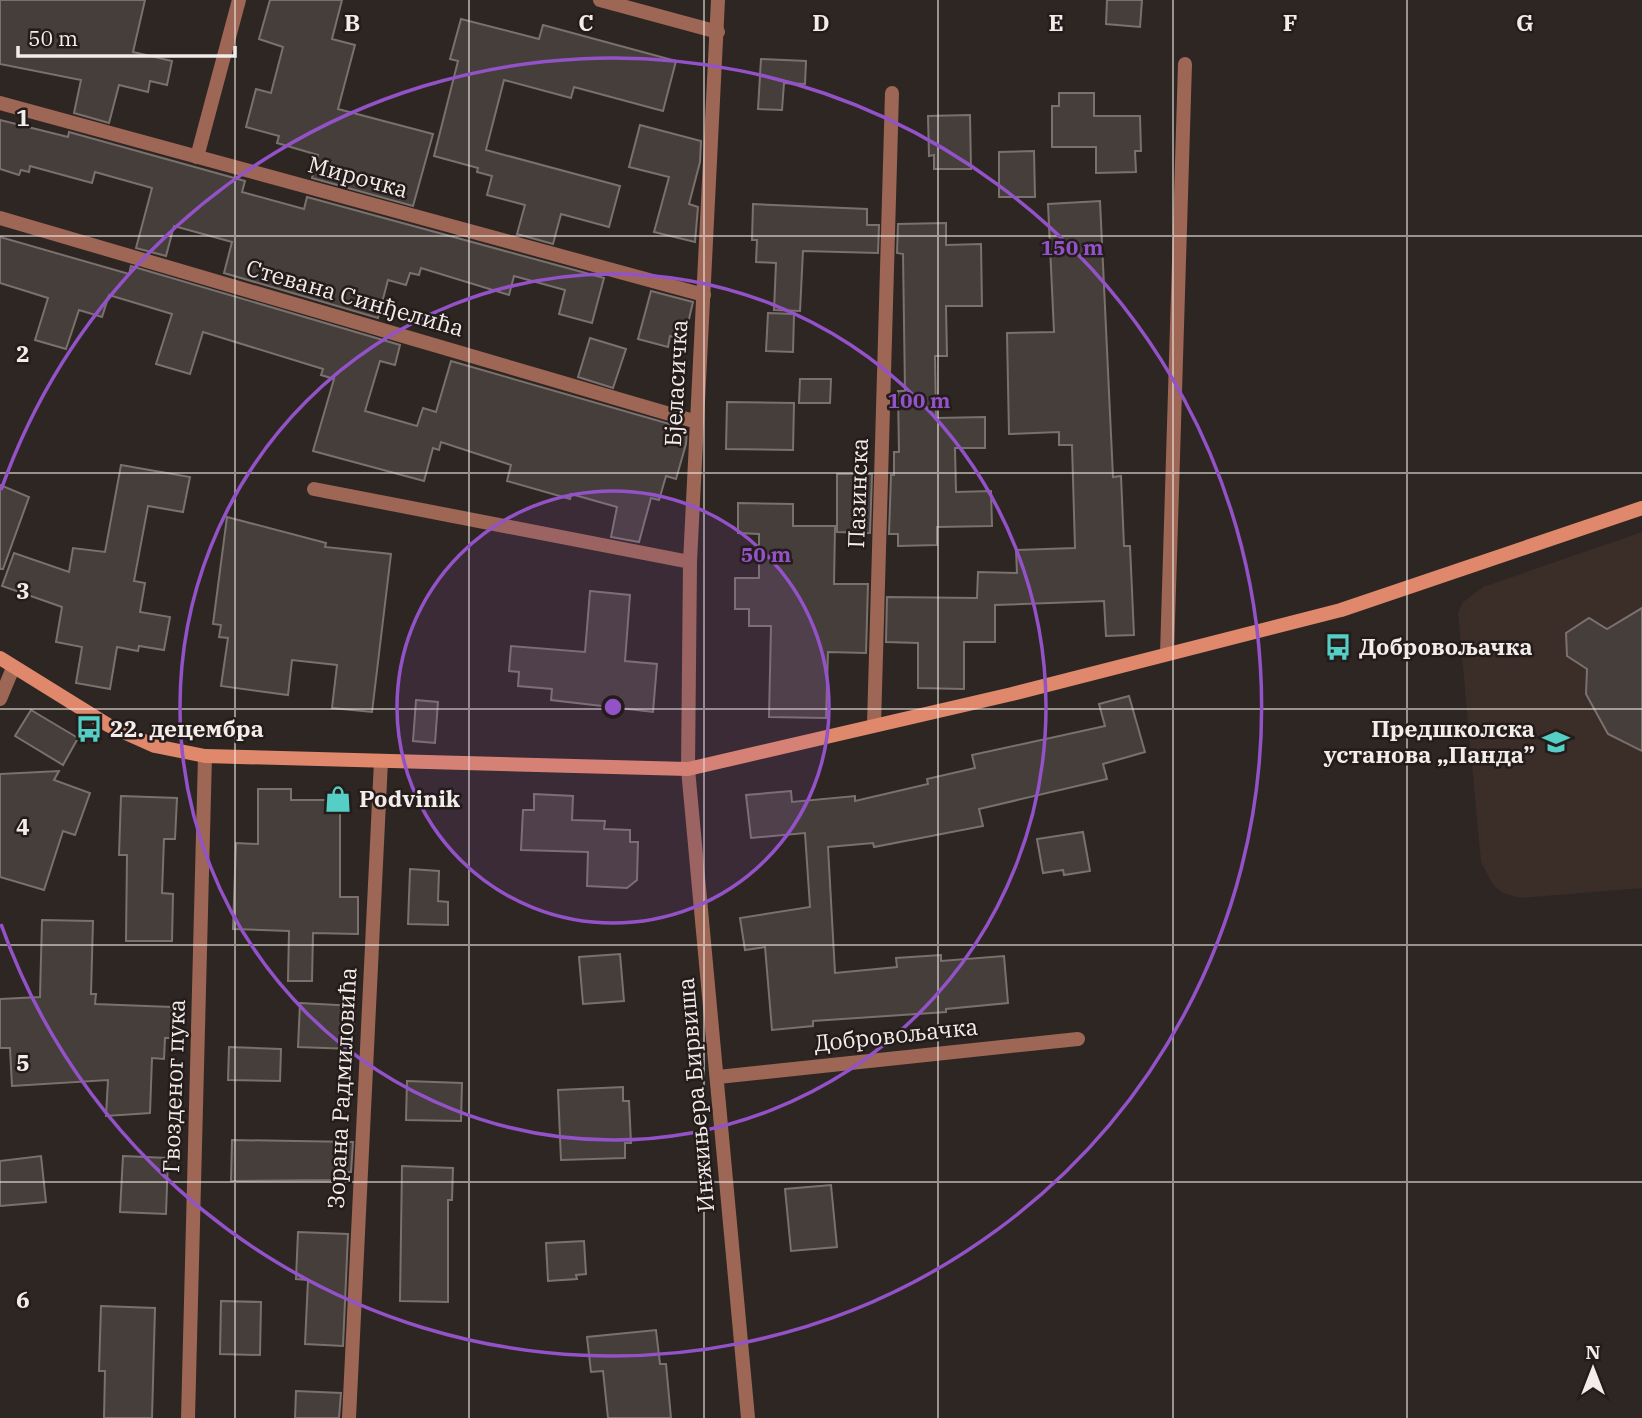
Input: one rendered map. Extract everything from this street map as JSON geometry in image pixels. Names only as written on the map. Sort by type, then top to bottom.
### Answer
[{"type":"street","points":[[197,157],[239,0]]},
{"type":"street","points":[[600,0],[718,32]]},
{"type":"street","name":"Бјеласичка","points":[[688,769],[690,562],[718,0]]},
{"type":"street","points":[[1167,654],[1185,64]]},
{"type":"street","name":"Пазинска","points":[[874,725],[892,93]]},
{"type":"street","name":"Мирочка","points":[[0,103],[704,295]]},
{"type":"street","name":"Стевана Синђелића","points":[[0,218],[697,422]]},
{"type":"street","points":[[314,489],[690,562]]},
{"type":"street","points":[[0,658],[119,730],[155,746],[205,756],[688,769],[1341,610],[1642,508]]},
{"type":"street","points":[[0,699],[13,668]]},
{"type":"street","name":"Гвозденог пука","points":[[188,1418],[205,756]]},
{"type":"street","name":"Зорана Радмиловића","points":[[349,1418],[381,761]]},
{"type":"street","name":"Инжињера Бирвиша","points":[[688,769],[748,1418]]},
{"type":"street","name":"Добровољачка","points":[[718,1077],[1078,1039]]},
{"type":"shaded area","name":"Предшколска установа „Панда”","points":[[1642,532],[1642,888],[1520,898],[1503,893],[1493,885],[1481,862],[1458,613],[1463,602],[1483,587]]},
{"type":"building","points":[[0,0],[145,0],[133,52],[172,61],[167,85],[150,81],[148,92],[119,85],[109,123],[74,113],[81,80],[0,64]]},
{"type":"building","points":[[270,0],[342,0],[332,39],[355,45],[338,109],[433,134],[413,206],[312,178],[318,155],[277,143],[279,136],[246,127],[256,89],[271,93],[283,47],[259,39]]},
{"type":"building","points":[[1107,0],[1142,0],[1140,27],[1106,24]]},
{"type":"building","points":[[461,19],[539,39],[543,25],[676,61],[663,111],[574,87],[571,98],[504,80],[486,150],[620,186],[609,227],[561,214],[553,244],[517,234],[525,205],[487,195],[492,176],[477,172],[478,168],[434,156],[458,61],[450,59]]},
{"type":"building","points":[[761,59],[806,61],[805,84],[784,83],[782,110],[758,109]]},
{"type":"building","points":[[1059,93],[1094,93],[1094,116],[1140,116],[1141,151],[1135,151],[1136,172],[1096,173],[1096,147],[1052,147],[1052,106],[1059,106]]},
{"type":"building","points":[[970,115],[971,169],[934,169],[934,155],[929,156],[928,116]]},
{"type":"building","points":[[0,120],[68,137],[69,132],[245,181],[242,192],[304,209],[307,197],[604,278],[592,323],[559,314],[565,290],[514,276],[509,295],[421,268],[419,275],[410,273],[406,285],[388,280],[378,318],[224,273],[232,242],[174,226],[166,256],[136,248],[152,188],[95,172],[92,183],[30,166],[29,172],[21,170],[19,175],[0,169]]},
{"type":"building","points":[[640,125],[701,141],[700,162],[689,204],[698,207],[695,242],[654,232],[669,177],[629,167]]},
{"type":"building","points":[[1034,151],[1035,197],[999,197],[999,152]]},
{"type":"building","points":[[1100,201],[1113,477],[1121,476],[1124,546],[1130,546],[1134,635],[1106,636],[1104,601],[995,605],[995,642],[964,642],[964,689],[918,688],[918,643],[886,642],[887,597],[977,598],[978,572],[1017,573],[1016,550],[1075,548],[1072,445],[1059,445],[1059,432],[1009,434],[1007,333],[1054,332],[1048,204]]},
{"type":"building","points":[[753,204],[867,209],[867,225],[879,225],[878,253],[803,251],[800,311],[774,310],[776,263],[756,262],[757,240],[752,240]]},
{"type":"building","points":[[946,223],[946,245],[981,244],[982,306],[946,306],[947,356],[935,356],[936,418],[985,417],[985,448],[955,448],[956,492],[991,491],[992,526],[937,527],[937,545],[898,546],[898,534],[889,534],[891,475],[894,475],[894,452],[899,452],[898,391],[905,391],[903,254],[897,253],[898,224]]},
{"type":"building","points":[[0,237],[129,274],[131,266],[400,345],[395,365],[380,361],[365,411],[417,426],[423,408],[436,412],[451,361],[687,429],[686,444],[676,479],[666,476],[659,500],[651,498],[639,542],[611,537],[617,507],[571,494],[570,499],[507,481],[511,465],[441,442],[439,450],[433,448],[424,481],[313,451],[334,379],[321,375],[323,369],[203,332],[190,374],[156,364],[172,314],[109,295],[102,317],[79,310],[66,349],[35,340],[48,298],[0,283]]},
{"type":"building","points":[[651,291],[693,302],[684,340],[670,336],[668,347],[638,339]]},
{"type":"building","points":[[768,313],[794,314],[793,352],[766,351]]},
{"type":"building","points":[[590,338],[626,349],[613,388],[578,377]]},
{"type":"building","points":[[800,379],[831,379],[830,403],[799,403]]},
{"type":"building","points":[[727,402],[794,403],[793,450],[726,449]]},
{"type":"building","points":[[121,465],[190,477],[183,512],[148,506],[134,581],[145,583],[140,612],[170,617],[164,650],[139,646],[138,651],[117,647],[110,689],[76,683],[82,647],[56,642],[62,607],[2,586],[14,553],[69,572],[73,548],[105,552]]},
{"type":"building","points":[[837,474],[872,474],[870,533],[837,532]]},
{"type":"building","points":[[0,485],[29,497],[3,569],[0,569]]},
{"type":"building","points":[[738,503],[793,504],[793,526],[835,526],[834,584],[868,584],[866,653],[828,652],[826,718],[769,717],[771,626],[749,626],[749,609],[735,609],[735,578],[759,578],[759,534],[738,533]]},
{"type":"building","points":[[227,517],[326,543],[325,547],[391,554],[372,712],[332,708],[337,665],[292,660],[288,695],[221,686],[228,638],[219,637],[221,625],[213,624]]},
{"type":"building","points":[[590,591],[630,595],[625,661],[657,664],[653,712],[551,700],[552,689],[518,686],[519,672],[509,671],[511,646],[585,652]]},
{"type":"building","name":"Предшколска установа „Панда”","points":[[1642,608],[1642,751],[1608,734],[1586,694],[1587,669],[1567,656],[1566,633],[1589,618],[1607,629]]},
{"type":"building","points":[[1129,696],[1145,752],[1103,764],[1107,779],[979,809],[983,826],[874,847],[873,843],[828,847],[835,973],[897,967],[896,958],[941,955],[941,961],[1004,956],[1008,1003],[946,1009],[946,1012],[813,1021],[813,1026],[772,1030],[765,947],[745,950],[740,918],[810,907],[805,833],[751,838],[746,795],[791,791],[792,802],[855,796],[855,801],[928,784],[927,779],[975,768],[972,755],[1105,726],[1099,704]]},
{"type":"building","points":[[416,700],[438,702],[435,743],[413,741]]},
{"type":"building","points":[[31,710],[78,738],[63,765],[15,736]]},
{"type":"building","points":[[59,771],[54,780],[90,793],[75,835],[63,831],[44,890],[0,877],[0,774]]},
{"type":"building","points":[[258,789],[291,789],[291,800],[340,800],[340,897],[358,897],[358,934],[313,933],[312,981],[288,981],[289,931],[233,929],[236,843],[258,844]]},
{"type":"building","points":[[534,794],[573,796],[572,820],[605,821],[604,829],[630,830],[630,842],[638,842],[637,880],[627,888],[587,886],[588,852],[521,850],[523,810],[534,810]]},
{"type":"building","points":[[121,796],[177,798],[175,839],[164,839],[162,893],[173,894],[172,941],[126,941],[127,855],[119,855]]},
{"type":"building","points":[[1083,832],[1090,871],[1064,875],[1063,870],[1043,873],[1037,839]]},
{"type":"building","points":[[410,869],[439,871],[438,901],[448,902],[448,925],[408,924]]},
{"type":"building","points":[[42,920],[93,921],[91,994],[96,994],[95,1004],[172,1007],[171,1038],[165,1038],[164,1059],[152,1058],[150,1113],[106,1116],[108,1080],[12,1086],[10,1048],[0,1048],[0,999],[40,997]]},
{"type":"building","points":[[620,954],[624,1001],[583,1004],[579,957]]},
{"type":"building","points":[[300,1003],[355,1006],[352,1049],[298,1047]]},
{"type":"building","points":[[229,1047],[281,1049],[280,1081],[228,1080]]},
{"type":"building","points":[[407,1081],[462,1083],[461,1121],[406,1120]]},
{"type":"building","points":[[623,1087],[623,1101],[629,1101],[631,1143],[625,1143],[625,1158],[561,1160],[558,1090]]},
{"type":"building","points":[[232,1140],[353,1142],[351,1172],[343,1172],[343,1180],[231,1181]]},
{"type":"building","points":[[41,1156],[46,1202],[0,1206],[0,1161]]},
{"type":"building","points":[[123,1156],[168,1158],[166,1214],[120,1212]]},
{"type":"building","points":[[402,1166],[453,1168],[452,1200],[448,1200],[448,1302],[400,1301]]},
{"type":"building","points":[[831,1185],[837,1247],[791,1251],[785,1189]]},
{"type":"building","points":[[298,1232],[348,1234],[343,1346],[305,1344],[308,1280],[296,1279]]},
{"type":"building","points":[[584,1241],[586,1274],[576,1275],[577,1279],[548,1281],[546,1243]]},
{"type":"building","points":[[221,1301],[261,1302],[260,1355],[220,1354]]},
{"type":"building","points":[[101,1306],[155,1308],[152,1418],[104,1418],[105,1371],[99,1371]]},
{"type":"building","points":[[656,1330],[660,1364],[666,1364],[671,1418],[608,1418],[603,1371],[591,1372],[587,1337]]},
{"type":"building","points":[[296,1391],[341,1393],[339,1418],[295,1418]]},
{"type":"place","name":"Добровољачка","points":[[1338,647]]},
{"type":"place","name":"22. децембра","points":[[89,729]]},
{"type":"place","name":"Предшколска установа „Панда”","points":[[1556,742]]},
{"type":"place","name":"Podvinik","points":[[338,799]]}]
